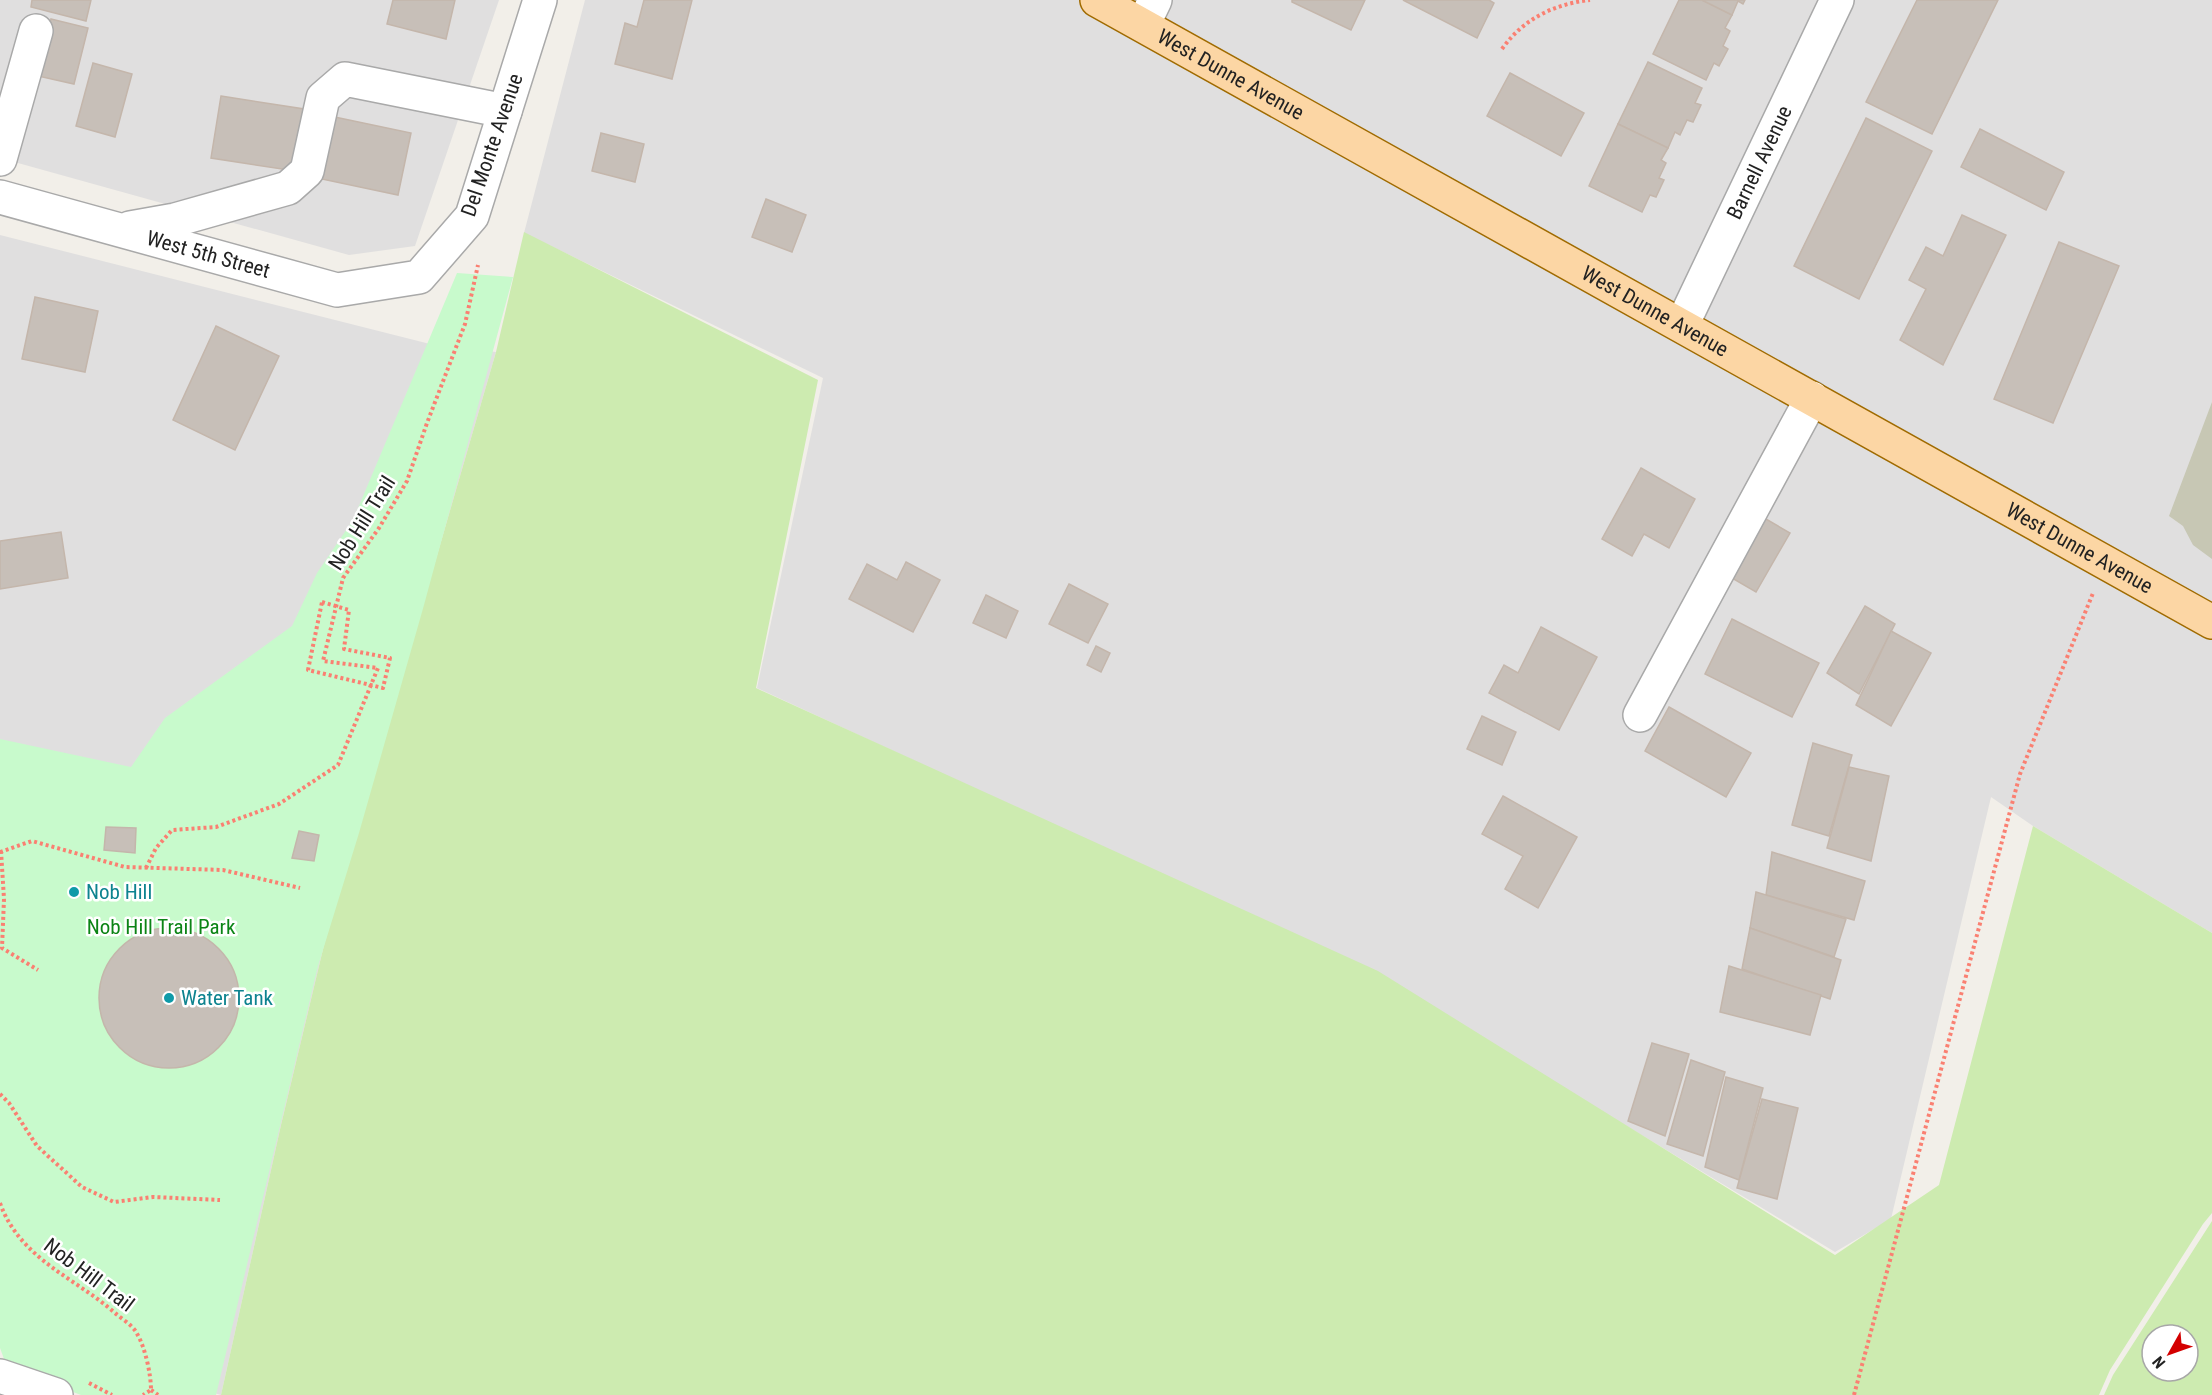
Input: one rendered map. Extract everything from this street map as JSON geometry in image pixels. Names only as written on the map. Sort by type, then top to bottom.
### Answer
[{"type":"main road","name":"West Dunne Avenue","points":[[1097,0],[1149,13],[1682,325],[2212,622]]},
{"type":"street","name":"Del Monte Avenue","points":[[419,277],[472,216],[540,0]]},
{"type":"street","name":"Barnell Avenue","points":[[1682,325],[1837,0]]},
{"type":"street","points":[[0,159],[36,31]]},
{"type":"street","points":[[119,229],[175,220],[288,188],[307,171],[323,98],[345,79],[505,111]]},
{"type":"street","name":"West 5th Street","points":[[0,197],[337,290],[419,277]]},
{"type":"street","points":[[1640,715],[1812,398]]},
{"type":"street","points":[[0,1376],[56,1395]]},
{"type":"path","points":[[1502,50],[1512,35],[1545,12],[1568,2],[1590,0]]},
{"type":"path","name":"Nob Hill Trail","points":[[146,868],[156,848],[172,830],[216,827],[279,804],[338,765],[378,668],[324,660],[343,578],[379,528],[407,481],[465,324],[476,273]]},
{"type":"path","points":[[1854,1395],[2020,774],[2106,562]]},
{"type":"path","points":[[322,602],[349,610],[344,649],[390,658],[383,688],[308,670],[322,602]]},
{"type":"path","points":[[38,970],[2,948],[4,898],[1,851],[32,841],[115,865],[223,870],[300,888]]},
{"type":"path","points":[[0,1094],[9,1103],[37,1146],[82,1187],[114,1202],[153,1197],[220,1200]]},
{"type":"path","name":"Nob Hill Trail","points":[[0,1203],[7,1222],[29,1249],[57,1273],[100,1300],[136,1331],[151,1376],[151,1390]]},
{"type":"path","points":[[143,1395],[151,1390],[158,1395]]},
{"type":"shaded area","points":[[0,0],[499,0],[415,246],[349,255],[0,158]]},
{"type":"shaded area","points":[[585,0],[2212,0],[2212,933],[2033,826],[1991,797],[1891,1219],[1835,1252],[1375,974],[757,688],[823,378],[524,233]]},
{"type":"shaded area","name":"Nob Hill Trail Park","points":[[0,235],[430,344],[496,352],[324,945],[221,1395],[0,1330]]},
{"type":"shaded area","points":[[2212,402],[2212,559],[2193,545],[2183,526],[2169,516]]},
{"type":"green space","points":[[524,232],[818,380],[756,688],[1378,971],[1835,1255],[1939,1185],[2033,826],[2212,933],[2212,1213],[2110,1370],[2099,1395],[221,1395],[324,945],[496,352]]},
{"type":"green space","name":"Nob Hill Trail Park","points":[[457,273],[513,277],[424,605],[359,833],[318,966],[216,1395],[81,1395],[7,1367],[0,1348],[0,739],[131,767],[165,718],[292,626],[317,573],[353,520]]},
{"type":"green space","points":[[2212,1221],[2212,1395],[2104,1395],[2113,1375],[2140,1333],[2140,1383],[2200,1383],[2200,1323],[2146,1323]]},
{"type":"building","points":[[32,0],[91,0],[86,21],[31,7]]},
{"type":"building","points":[[393,0],[455,0],[446,39],[387,24]]},
{"type":"building","points":[[644,0],[692,0],[672,79],[615,64],[625,23],[637,27]]},
{"type":"building","points":[[1292,0],[1365,0],[1351,30]]},
{"type":"building","points":[[1403,0],[1489,0],[1494,3],[1477,38]]},
{"type":"building","points":[[1679,0],[1702,0],[1732,15],[1725,28],[1730,31],[1723,46],[1728,49],[1719,66],[1714,63],[1706,80],[1653,54]]},
{"type":"building","points":[[1702,0],[1745,0],[1743,4],[1738,1],[1732,15]]},
{"type":"building","points":[[1917,0],[1998,0],[1932,134],[1866,102]]},
{"type":"building","points":[[51,19],[88,28],[74,84],[38,76]]},
{"type":"building","points":[[1648,62],[1702,88],[1695,103],[1701,105],[1693,122],[1687,120],[1680,135],[1675,132],[1668,148],[1618,124]]},
{"type":"building","points":[[93,63],[132,74],[115,137],[76,126]]},
{"type":"building","points":[[1510,73],[1584,113],[1561,156],[1487,116]]},
{"type":"building","points":[[221,96],[304,109],[295,171],[211,158]]},
{"type":"building","points":[[330,116],[411,133],[398,195],[317,178]]},
{"type":"building","points":[[1866,118],[1932,151],[1859,299],[1794,266]]},
{"type":"building","points":[[1618,124],[1668,148],[1661,160],[1666,163],[1659,178],[1664,180],[1656,197],[1650,195],[1642,212],[1589,186]]},
{"type":"building","points":[[1980,129],[2064,172],[2046,210],[1961,167]]},
{"type":"building","points":[[601,133],[644,144],[635,182],[592,171]]},
{"type":"building","points":[[766,199],[806,215],[792,252],[752,237]]},
{"type":"building","points":[[1962,215],[2006,235],[1943,365],[1900,340],[1926,289],[1909,280],[1926,247],[1943,256]]},
{"type":"building","points":[[2059,242],[2119,266],[2053,423],[1994,399]]},
{"type":"building","points":[[35,297],[98,311],[85,372],[22,359]]},
{"type":"building","points":[[216,326],[279,356],[235,450],[173,420]]},
{"type":"building","points":[[1641,468],[1695,499],[1669,548],[1644,534],[1632,556],[1602,539]]},
{"type":"building","points":[[1759,515],[1790,533],[1756,592],[1725,574]]},
{"type":"building","points":[[61,532],[68,578],[0,589],[0,541]]},
{"type":"building","points":[[906,562],[940,580],[913,632],[849,599],[867,564],[897,580]]},
{"type":"building","points":[[1069,584],[1108,604],[1088,643],[1049,624]]},
{"type":"building","points":[[986,595],[1018,611],[1006,638],[973,623]]},
{"type":"building","points":[[1865,606],[1895,624],[1859,694],[1827,673]]},
{"type":"building","points":[[1732,619],[1819,663],[1792,717],[1705,674]]},
{"type":"building","points":[[1541,627],[1597,657],[1559,730],[1489,693],[1504,665],[1518,673]]},
{"type":"building","points":[[1891,631],[1931,653],[1891,726],[1856,705]]},
{"type":"building","points":[[1096,646],[1110,653],[1101,672],[1087,665]]},
{"type":"building","points":[[1669,707],[1751,753],[1726,797],[1645,751]]},
{"type":"building","points":[[1482,716],[1516,732],[1502,765],[1467,749]]},
{"type":"building","points":[[1813,743],[1852,755],[1829,836],[1792,825]]},
{"type":"building","points":[[1849,767],[1889,776],[1871,861],[1827,848]]},
{"type":"building","points":[[1503,796],[1577,837],[1538,908],[1505,889],[1523,856],[1482,834]]},
{"type":"building","points":[[106,827],[136,828],[135,853],[104,850]]},
{"type":"building","points":[[299,831],[319,835],[314,861],[292,858]]},
{"type":"building","points":[[1772,852],[1865,881],[1854,920],[1766,895]]},
{"type":"building","points":[[1756,892],[1846,919],[1834,957],[1750,928]]},
{"type":"building","name":"Water Tank","points":[[169,928],[196,933],[219,948],[234,971],[239,998],[234,1025],[219,1048],[196,1063],[169,1068],[142,1063],[119,1048],[104,1025],[99,998],[104,971],[119,948],[142,933]]},
{"type":"building","points":[[1750,928],[1841,960],[1830,999],[1742,969]]},
{"type":"building","points":[[1729,966],[1821,995],[1810,1035],[1720,1012]]},
{"type":"building","points":[[1652,1043],[1689,1054],[1665,1136],[1628,1121]]},
{"type":"building","points":[[1691,1060],[1725,1072],[1703,1156],[1667,1144]]},
{"type":"building","points":[[1726,1077],[1763,1088],[1739,1180],[1705,1167]]},
{"type":"building","points":[[1762,1099],[1798,1108],[1777,1199],[1737,1188]]},
{"type":"place","name":"Nob Hill","points":[[74,892]]},
{"type":"place","name":"Water Tank","points":[[169,998]]}]
